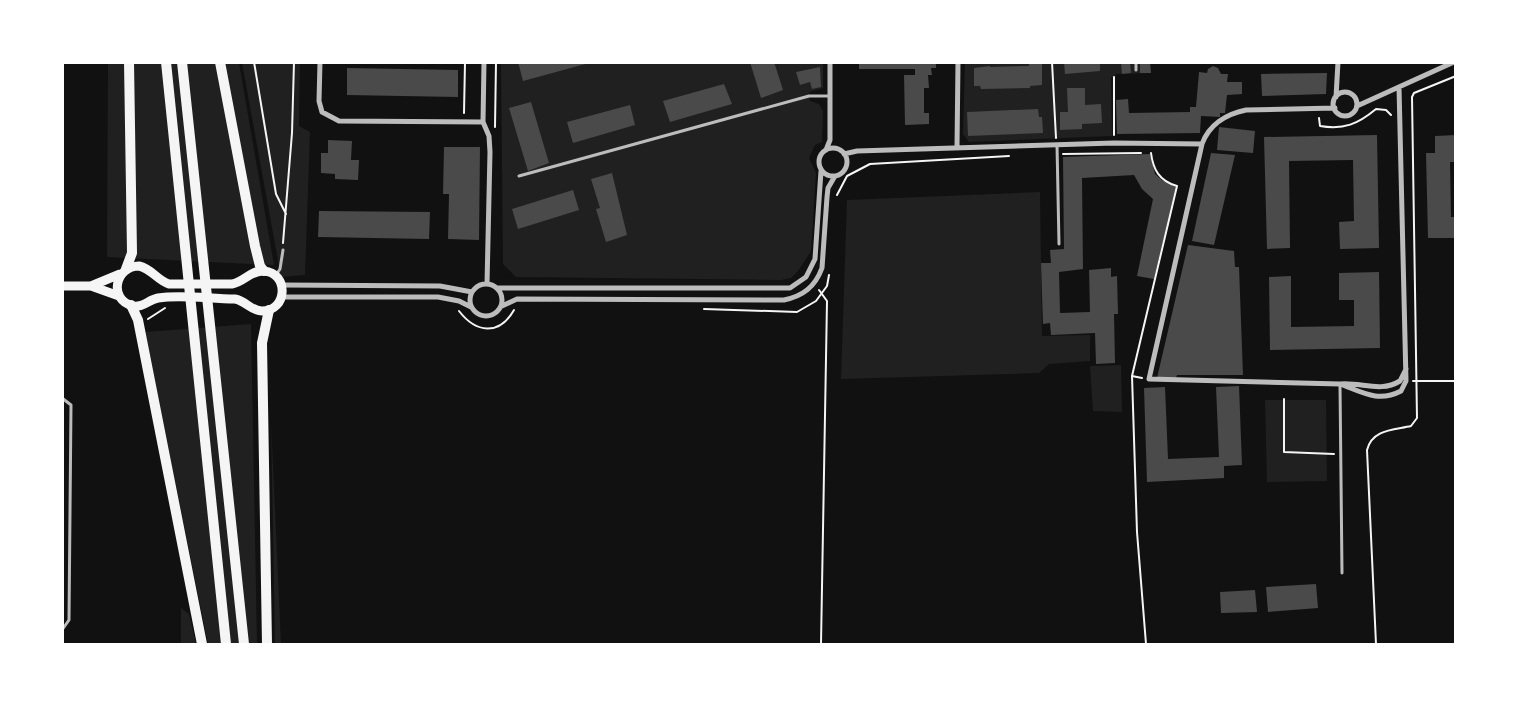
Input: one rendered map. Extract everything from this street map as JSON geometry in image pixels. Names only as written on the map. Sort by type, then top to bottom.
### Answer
[{"type":"main road","points":[[119,296],[116,285],[132,253],[129,62]]},
{"type":"main road","points":[[166,62],[226,644]]},
{"type":"main road","points":[[182,62],[212,361],[244,644]]},
{"type":"main road","points":[[131,306],[143,306],[160,298],[235,299],[242,300],[255,310],[269,310],[277,305],[282,297],[282,285],[276,275],[264,270],[260,266],[254,246],[220,62]]},
{"type":"main road","points":[[91,286],[134,266],[145,267],[162,282],[169,284],[239,283],[256,272],[264,270]]},
{"type":"main road","points":[[62,286],[91,286],[119,296],[131,306],[138,320],[202,644]]},
{"type":"main road","points":[[267,644],[262,343],[269,310]]},
{"type":"street","points":[[320,62],[319,101],[322,112],[328,117],[339,121],[483,122]]},
{"type":"street","points":[[484,62],[483,122],[489,136],[490,152],[487,284]]},
{"type":"street","points":[[471,307],[472,292],[480,284],[487,284],[498,288],[790,288],[806,277],[815,259],[821,171],[818,163],[819,157],[826,150],[830,140],[830,62]]},
{"type":"street","points":[[957,147],[958,62]]},
{"type":"street","points":[[1338,62],[1338,81],[1333,104],[1340,114],[1346,115],[1352,113],[1357,103],[1373,99],[1454,62]]},
{"type":"street","points":[[1338,81],[1346,92],[1353,95],[1357,103]]},
{"type":"street","points":[[1340,384],[1364,395],[1384,397],[1401,391],[1406,381],[1399,87]]},
{"type":"street","points":[[1346,92],[1333,104],[1319,110],[1240,111],[1210,127],[1202,144],[1149,379],[1360,384],[1382,388],[1400,381],[1406,369]]},
{"type":"street","points":[[830,140],[835,148],[846,157]]},
{"type":"street","points":[[846,157],[852,153],[957,147],[1202,144]]},
{"type":"street","points":[[826,150],[835,148]]},
{"type":"street","points":[[821,171],[828,176],[835,176],[843,172],[846,168],[846,157]]},
{"type":"street","points":[[282,297],[438,296],[459,301],[471,307],[479,315],[489,316],[496,313],[502,306],[517,299],[784,300],[794,298],[814,284],[822,268],[828,188],[835,176]]},
{"type":"street","points":[[282,285],[440,286],[472,292]]},
{"type":"street","points":[[498,288],[502,298],[502,306]]},
{"type":"lane","points":[[1136,62],[1136,70]]},
{"type":"lane","points":[[519,176],[809,96],[830,96]]},
{"type":"lane","points":[[1057,145],[1059,244]]},
{"type":"lane","points":[[276,275],[280,269],[283,250]]},
{"type":"lane","points":[[1340,384],[1342,573]]},
{"type":"lane","points":[[62,398],[71,405],[69,620],[62,630]]},
{"type":"path","points":[[254,62],[276,194],[286,214]]},
{"type":"path","points":[[283,250],[292,133],[294,62]]},
{"type":"path","points":[[464,122],[465,62]]},
{"type":"path","points":[[1052,62],[1057,145]]},
{"type":"path","points":[[1056,152],[1115,146],[1114,77]]},
{"type":"path","points":[[1319,110],[1320,126],[1324,127],[1358,124],[1376,109],[1386,110],[1390,114],[1392,123]]},
{"type":"path","points":[[1056,152],[1063,154],[1141,153]]},
{"type":"path","points":[[1146,644],[1137,532],[1132,376],[1178,186],[1158,175],[1151,152]]},
{"type":"path","points":[[836,196],[847,176],[870,164],[1009,156]]},
{"type":"path","points":[[698,309],[797,312],[808,307],[822,293],[827,286],[830,268]]},
{"type":"path","points":[[814,284],[827,301],[821,644]]},
{"type":"path","points":[[138,320],[151,318],[169,305]]},
{"type":"path","points":[[455,305],[467,321],[484,328],[496,328],[505,323],[516,308]]},
{"type":"path","points":[[1132,376],[1149,379]]},
{"type":"path","points":[[1406,381],[1456,381]]},
{"type":"path","points":[[1284,399],[1284,452],[1340,454]]},
{"type":"shaded area","points":[[108,63],[239,63],[274,265],[107,257]]},
{"type":"shaded area","points":[[242,63],[300,63],[299,126],[310,132],[305,275],[281,277]]},
{"type":"shaded area","points":[[501,63],[823,63],[823,88],[809,92],[810,101],[819,104],[823,111],[822,142],[815,145],[809,158],[816,173],[811,251],[798,271],[791,278],[781,280],[516,277],[503,264]]},
{"type":"shaded area","points":[[965,63],[1150,63],[1151,73],[1116,74],[1115,77],[1111,77],[1112,136],[969,142],[963,134]]},
{"type":"shaded area","points":[[1040,192],[1042,336],[1090,335],[1090,361],[1049,364],[1039,373],[841,379],[847,200]]},
{"type":"shaded area","points":[[251,324],[257,644],[208,644],[145,332]]},
{"type":"shaded area","points":[[1121,365],[1122,412],[1093,411],[1090,366]]},
{"type":"shaded area","points":[[1265,400],[1326,400],[1327,481],[1267,482]]},
{"type":"shaded area","points":[[271,421],[281,644],[275,644]]},
{"type":"shaded area","points":[[181,608],[189,614],[196,644],[181,644]]},
{"type":"building","points":[[518,62],[589,62],[589,63],[523,81]]},
{"type":"building","points":[[750,62],[774,62],[783,90],[761,98]]},
{"type":"building","points":[[859,62],[936,62],[936,68],[931,68],[932,75],[928,75],[929,88],[924,88],[924,113],[929,113],[929,124],[905,125],[904,75],[915,75],[915,69],[859,69]]},
{"type":"building","points":[[1064,62],[1100,62],[1100,71],[1065,74]]},
{"type":"building","points":[[1121,62],[1130,62],[1131,73],[1122,74]]},
{"type":"building","points":[[1140,62],[1150,62],[1151,73],[1140,73]]},
{"type":"building","points":[[1029,64],[1042,64],[1042,85],[1030,86],[1030,88],[981,89],[980,86],[974,86],[974,68],[1029,66]]},
{"type":"building","points":[[1213,66],[1218,68],[1221,74],[1228,74],[1227,82],[1242,82],[1242,94],[1227,95],[1225,113],[1220,113],[1220,117],[1201,116],[1200,133],[1117,134],[1116,100],[1128,99],[1129,113],[1190,112],[1190,107],[1196,107],[1199,72],[1207,73],[1208,69]]},
{"type":"building","points":[[820,67],[821,87],[812,89],[810,82],[800,85],[796,72]]},
{"type":"building","points":[[347,68],[458,70],[458,97],[347,95]]},
{"type":"building","points":[[1327,73],[1326,94],[1262,96],[1261,74]]},
{"type":"building","points":[[724,84],[732,104],[670,122],[663,101]]},
{"type":"building","points":[[1067,88],[1085,88],[1085,105],[1101,104],[1102,123],[1082,124],[1082,129],[1060,130],[1060,112],[1068,112]]},
{"type":"building","points":[[531,102],[549,163],[528,171],[509,108]]},
{"type":"building","points":[[630,105],[635,125],[573,143],[567,122]]},
{"type":"building","points":[[1038,109],[1039,117],[1042,117],[1043,133],[968,136],[967,112]]},
{"type":"building","points":[[1219,127],[1255,131],[1253,153],[1217,150]]},
{"type":"building","points":[[1377,135],[1379,248],[1340,249],[1339,222],[1354,221],[1353,160],[1289,161],[1290,248],[1267,249],[1264,137]]},
{"type":"building","points":[[1456,135],[1456,162],[1450,162],[1451,217],[1456,217],[1456,238],[1428,238],[1426,153],[1435,153],[1435,136]]},
{"type":"building","points":[[328,140],[352,141],[351,160],[359,160],[358,180],[335,179],[335,174],[321,173],[321,153],[328,153]]},
{"type":"building","points":[[444,147],[480,147],[479,240],[448,239],[449,194],[443,194]]},
{"type":"building","points":[[1211,153],[1235,155],[1214,245],[1192,241]]},
{"type":"building","points":[[1150,154],[1155,174],[1176,187],[1154,279],[1137,276],[1153,199],[1142,189],[1134,175],[1082,178],[1083,269],[1059,272],[1060,313],[1090,312],[1089,270],[1111,268],[1111,277],[1117,276],[1118,314],[1114,314],[1115,363],[1096,364],[1095,333],[1051,335],[1050,323],[1043,324],[1041,263],[1051,263],[1050,250],[1064,249],[1063,157]]},
{"type":"building","points":[[612,173],[627,235],[606,242],[596,209],[600,208],[591,179]]},
{"type":"building","points":[[573,190],[579,210],[518,229],[512,209]]},
{"type":"building","points":[[319,211],[430,212],[429,239],[318,237]]},
{"type":"building","points":[[1188,245],[1234,251],[1235,267],[1239,267],[1243,375],[1177,375],[1176,378],[1157,378]]},
{"type":"building","points":[[1379,272],[1380,348],[1270,350],[1269,277],[1291,276],[1291,327],[1354,326],[1354,300],[1339,300],[1339,273]]},
{"type":"building","points":[[1239,386],[1242,465],[1224,466],[1224,478],[1147,482],[1144,388],[1165,387],[1168,459],[1219,457],[1216,387]]},
{"type":"building","points":[[1316,584],[1318,608],[1268,612],[1266,587]]},
{"type":"building","points":[[1255,590],[1257,612],[1221,613],[1220,592]]}]
